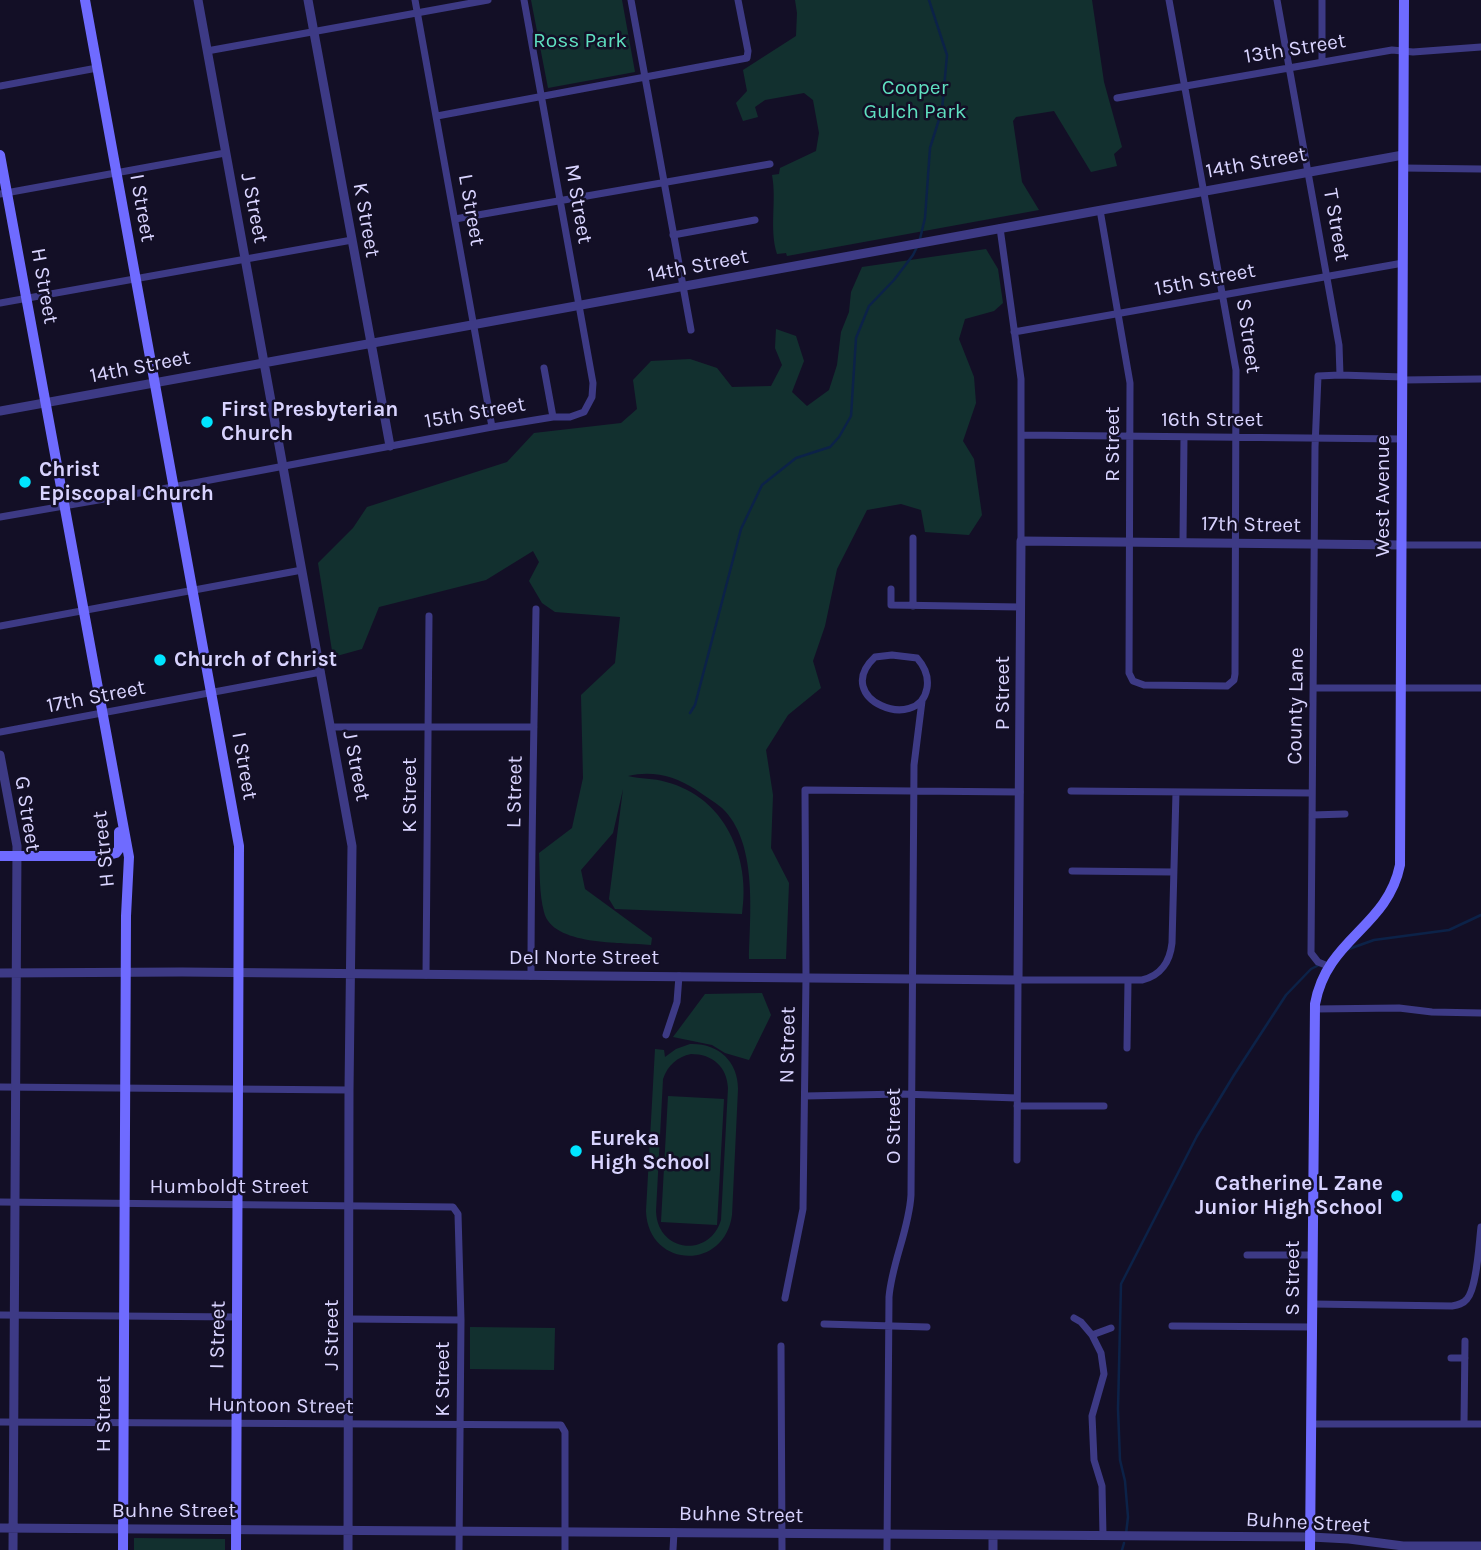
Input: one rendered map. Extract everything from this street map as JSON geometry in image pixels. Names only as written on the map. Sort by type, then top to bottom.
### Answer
[{"type":"main road","name":"I Street","points":[[85,0],[239,846],[236,1550]]},
{"type":"main road","name":"West Avenue","points":[[1328,966],[1383,906],[1398,875],[1403,545],[1404,0]]},
{"type":"main road","name":"H Street","points":[[0,156],[3,194],[46,403],[129,857],[125,973],[122,1550]]},
{"type":"main road","points":[[0,856],[105,856],[116,853],[121,841],[115,808],[117,797]]},
{"type":"main road","points":[[105,856],[122,866],[122,894],[126,906]]},
{"type":"main road","name":"S Street","points":[[1310,1550],[1315,1009],[1320,985],[1328,966]]},
{"type":"street","name":"J Street","points":[[198,0],[352,846],[348,1550]]},
{"type":"street","name":"K Street","points":[[308,0],[390,446]]},
{"type":"street","name":"L Street","points":[[415,0],[492,426]]},
{"type":"street","points":[[207,51],[488,0]]},
{"type":"street","name":"M Street","points":[[524,0],[593,383],[592,397],[584,412]]},
{"type":"street","points":[[631,0],[691,330]]},
{"type":"street","points":[[437,116],[747,58],[738,0]]},
{"type":"street","name":"S Street","points":[[1170,0],[1236,370],[1235,674],[1232,682]]},
{"type":"street","name":"T Street","points":[[1277,0],[1328,276],[1339,345],[1340,375]]},
{"type":"street","points":[[1322,0],[1322,62]]},
{"type":"street","name":"13th Street","points":[[1116,99],[1392,50],[1481,47]]},
{"type":"street","points":[[0,86],[97,68]]},
{"type":"street","points":[[3,194],[225,153]]},
{"type":"street","name":"14th Street","points":[[0,411],[1403,155]]},
{"type":"street","points":[[455,219],[770,164]]},
{"type":"street","points":[[1403,169],[1481,169]]},
{"type":"street","name":"R Street","points":[[1100,210],[1130,383],[1129,669],[1133,681],[1144,685],[1224,686],[1232,682]]},
{"type":"street","name":"14th Street","points":[[673,235],[755,220]]},
{"type":"street","name":"P Street","points":[[1000,228],[1021,379],[1017,1160]]},
{"type":"street","points":[[0,303],[352,240]]},
{"type":"street","name":"15th Street","points":[[1014,332],[1403,262]]},
{"type":"street","points":[[544,368],[553,416]]},
{"type":"street","points":[[1315,438],[1318,376],[1481,379]]},
{"type":"street","name":"15th Street","points":[[0,517],[492,426],[553,416],[570,417],[584,412]]},
{"type":"street","name":"16th Street","points":[[1022,435],[1402,439]]},
{"type":"street","points":[[1183,542],[1184,437]]},
{"type":"street","name":"County Lane","points":[[1315,438],[1311,953],[1318,962],[1328,966]]},
{"type":"street","points":[[913,538],[913,606]]},
{"type":"street","name":"17th Street","points":[[1021,541],[1481,544]]},
{"type":"street","points":[[0,626],[302,570]]},
{"type":"street","points":[[891,589],[891,605],[1020,607]]},
{"type":"street","name":"L Street","points":[[531,976],[530,853],[533,821],[536,609]]},
{"type":"street","name":"K Street","points":[[426,975],[429,615]]},
{"type":"street","points":[[898,654],[918,658],[925,668],[928,681],[922,701],[917,706],[906,708],[887,708],[873,703],[863,684],[868,665],[881,655],[898,654]]},
{"type":"street","name":"17th Street","points":[[0,732],[321,671]]},
{"type":"street","points":[[1314,688],[1481,688]]},
{"type":"street","name":"O Street","points":[[887,1550],[890,1286],[910,1202],[914,790],[915,749],[922,701]]},
{"type":"street","points":[[331,727],[534,727]]},
{"type":"street","name":"G Street","points":[[0,755],[17,856],[13,1550]]},
{"type":"street","name":"N Street","points":[[785,1298],[803,1209],[805,790],[914,790]]},
{"type":"street","points":[[914,790],[1020,792]]},
{"type":"street","points":[[1071,791],[1312,793]]},
{"type":"street","points":[[1072,871],[1173,872],[1176,792]]},
{"type":"street","points":[[1312,815],[1345,814]]},
{"type":"street","name":"Del Norte Street","points":[[0,973],[1128,981],[1150,979],[1164,967],[1171,952],[1173,872]]},
{"type":"street","points":[[666,1035],[677,1002],[679,976]]},
{"type":"street","points":[[1127,1048],[1128,981]]},
{"type":"street","points":[[1315,1009],[1399,1008],[1481,1013]]},
{"type":"street","points":[[0,1087],[349,1090]]},
{"type":"street","points":[[804,1096],[911,1094],[1104,1106]]},
{"type":"street","name":"Humboldt Street","points":[[0,1202],[445,1205],[456,1210]]},
{"type":"street","name":"K Street","points":[[456,1210],[461,1320],[459,1550]]},
{"type":"street","points":[[1312,1304],[1462,1304],[1470,1297],[1473,1285],[1481,1227]]},
{"type":"street","points":[[1247,1255],[1312,1255]]},
{"type":"street","points":[[0,1315],[238,1317]]},
{"type":"street","points":[[1074,1318],[1082,1322],[1092,1335],[1101,1353],[1104,1374],[1092,1416],[1094,1460],[1102,1486],[1103,1536]]},
{"type":"street","points":[[350,1319],[461,1320]]},
{"type":"street","points":[[824,1324],[927,1327]]},
{"type":"street","points":[[1172,1326],[1312,1327]]},
{"type":"street","points":[[1092,1335],[1111,1328]]},
{"type":"street","points":[[1464,1424],[1465,1341]]},
{"type":"street","points":[[780,1346],[782,1550]]},
{"type":"street","points":[[1451,1358],[1465,1358]]},
{"type":"street","name":"Huntoon Street","points":[[0,1422],[561,1426],[565,1432],[565,1532]]},
{"type":"street","points":[[1311,1424],[1481,1424]]},
{"type":"street","name":"Buhne Street","points":[[0,1528],[1311,1537],[1403,1546],[1481,1546]]},
{"type":"street","points":[[565,1532],[565,1550]]},
{"type":"street","points":[[673,1550],[674,1532]]},
{"type":"street","points":[[993,1535],[993,1550]]},
{"type":"green space","name":"Ross Park","points":[[531,0],[622,0],[635,72],[548,88]]},
{"type":"green space","name":"Cooper Gulch Park","points":[[795,0],[1092,0],[1104,82],[1122,147],[1114,154],[1117,166],[1091,172],[1054,111],[1016,117],[1013,121],[1022,182],[1039,210],[787,256],[786,253],[777,254],[772,175],[779,174],[780,168],[816,151],[819,133],[813,100],[804,93],[765,100],[755,107],[758,117],[743,121],[736,103],[747,91],[743,70],[796,36]]},
{"type":"green space","points":[[986,249],[998,269],[1003,303],[994,311],[965,319],[959,339],[974,377],[976,403],[963,441],[974,459],[982,515],[969,535],[925,532],[921,510],[901,504],[867,510],[837,569],[825,626],[813,661],[821,688],[788,715],[766,750],[773,795],[771,848],[789,883],[786,959],[749,959],[750,900],[747,859],[734,822],[722,808],[695,789],[654,774],[628,776],[661,781],[687,790],[704,801],[730,833],[742,872],[742,914],[615,909],[609,899],[623,789],[613,833],[581,870],[585,889],[652,938],[651,945],[590,940],[560,931],[550,923],[544,912],[540,890],[539,853],[572,828],[583,778],[581,695],[615,663],[620,617],[555,612],[542,603],[529,581],[539,562],[533,551],[486,580],[379,607],[362,649],[333,657],[318,563],[353,528],[367,507],[507,462],[534,433],[621,423],[637,409],[633,380],[651,361],[690,359],[717,368],[732,387],[771,386],[782,365],[775,348],[776,329],[796,336],[804,361],[792,392],[807,406],[829,390],[837,365],[841,332],[849,312],[851,292],[862,267]]},
{"type":"green space","points":[[762,993],[771,1015],[749,1060],[725,1053],[712,1045],[673,1037],[705,994]]},
{"type":"green space","points":[[700,1044],[717,1050],[730,1062],[738,1089],[732,1215],[726,1234],[715,1246],[702,1254],[687,1256],[672,1252],[659,1244],[650,1230],[646,1211],[655,1049],[664,1050],[665,1057],[676,1049]],"holes":[[[699,1055],[712,1059],[722,1068],[728,1088],[721,1220],[706,1241],[684,1246],[665,1235],[659,1225],[656,1211],[663,1079],[670,1066],[681,1057]]]},
{"type":"green space","points":[[668,1096],[724,1099],[717,1225],[661,1222]]},
{"type":"green space","points":[[470,1327],[555,1328],[554,1370],[470,1369]]},
{"type":"green space","points":[[134,1538],[225,1539],[225,1550],[134,1550]]},
{"type":"waterway","points":[[690,713],[695,705],[741,529],[762,485],[796,458],[830,447],[839,437],[851,416],[856,338],[869,306],[894,280],[919,243],[925,218],[930,148],[942,110],[947,55],[929,0]]},
{"type":"waterway","points":[[1346,950],[1374,940],[1449,930],[1481,915]]},
{"type":"waterway","points":[[1126,1534],[1128,1517],[1120,1460],[1118,1409],[1121,1284],[1197,1136],[1234,1075],[1286,995],[1311,969],[1319,965]]},
{"type":"waterway","points":[[1122,1550],[1124,1543]]},
{"type":"place","name":"First Presbyterian Church","points":[[207,422]]},
{"type":"place","name":"Christ Episcopal Church","points":[[25,482]]},
{"type":"place","name":"Church of Christ","points":[[160,660]]},
{"type":"place","name":"Eureka High School","points":[[576,1151]]},
{"type":"place","name":"Catherine L Zane Junior High School","points":[[1397,1196]]}]
